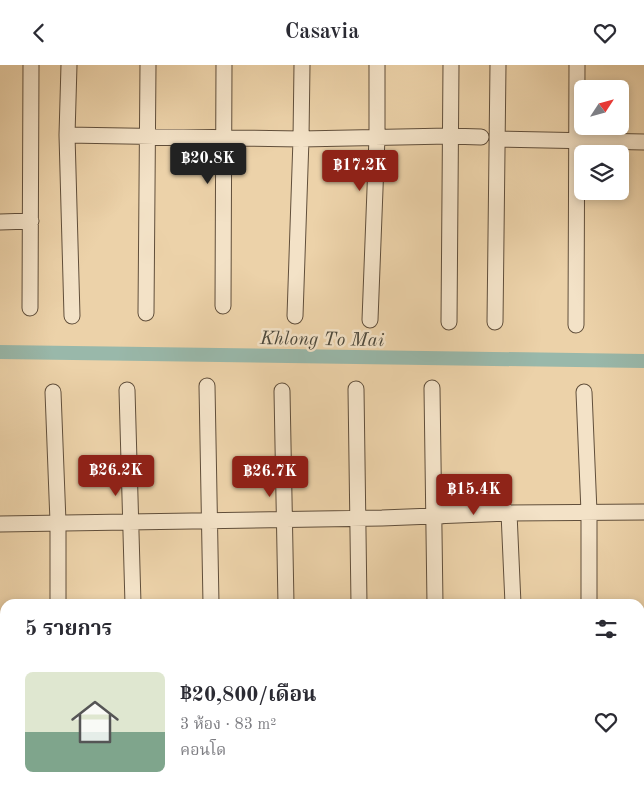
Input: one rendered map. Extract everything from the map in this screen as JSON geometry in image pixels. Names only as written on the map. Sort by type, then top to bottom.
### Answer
[{"type":"street","points":[[30,308],[31,65]]},
{"type":"street","points":[[69,65],[67,135],[72,316]]},
{"type":"street","points":[[146,313],[148,65]]},
{"type":"street","points":[[223,306],[224,65]]},
{"type":"street","points":[[295,317],[302,65]]},
{"type":"street","points":[[370,321],[377,65]]},
{"type":"street","points":[[449,322],[451,65]]},
{"type":"street","points":[[496,322],[498,65]]},
{"type":"street","points":[[576,325],[577,65]]},
{"type":"street","points":[[67,135],[301,139],[481,137]]},
{"type":"street","points":[[498,139],[644,141]]},
{"type":"street","points":[[0,222],[31,221]]},
{"type":"street","points":[[207,386],[210,599]]},
{"type":"street","points":[[432,388],[438,516],[435,599]]},
{"type":"street","points":[[356,389],[359,599]]},
{"type":"street","points":[[127,390],[133,599]]},
{"type":"street","points":[[282,391],[286,599]]},
{"type":"street","points":[[53,392],[58,522],[58,599]]},
{"type":"street","points":[[584,392],[589,599]]},
{"type":"street","points":[[0,524],[358,519],[507,513],[644,512]]},
{"type":"street","points":[[507,513],[513,599]]},
{"type":"waterway","name":"Khlong To Mai","points":[[0,352],[644,361]]}]
